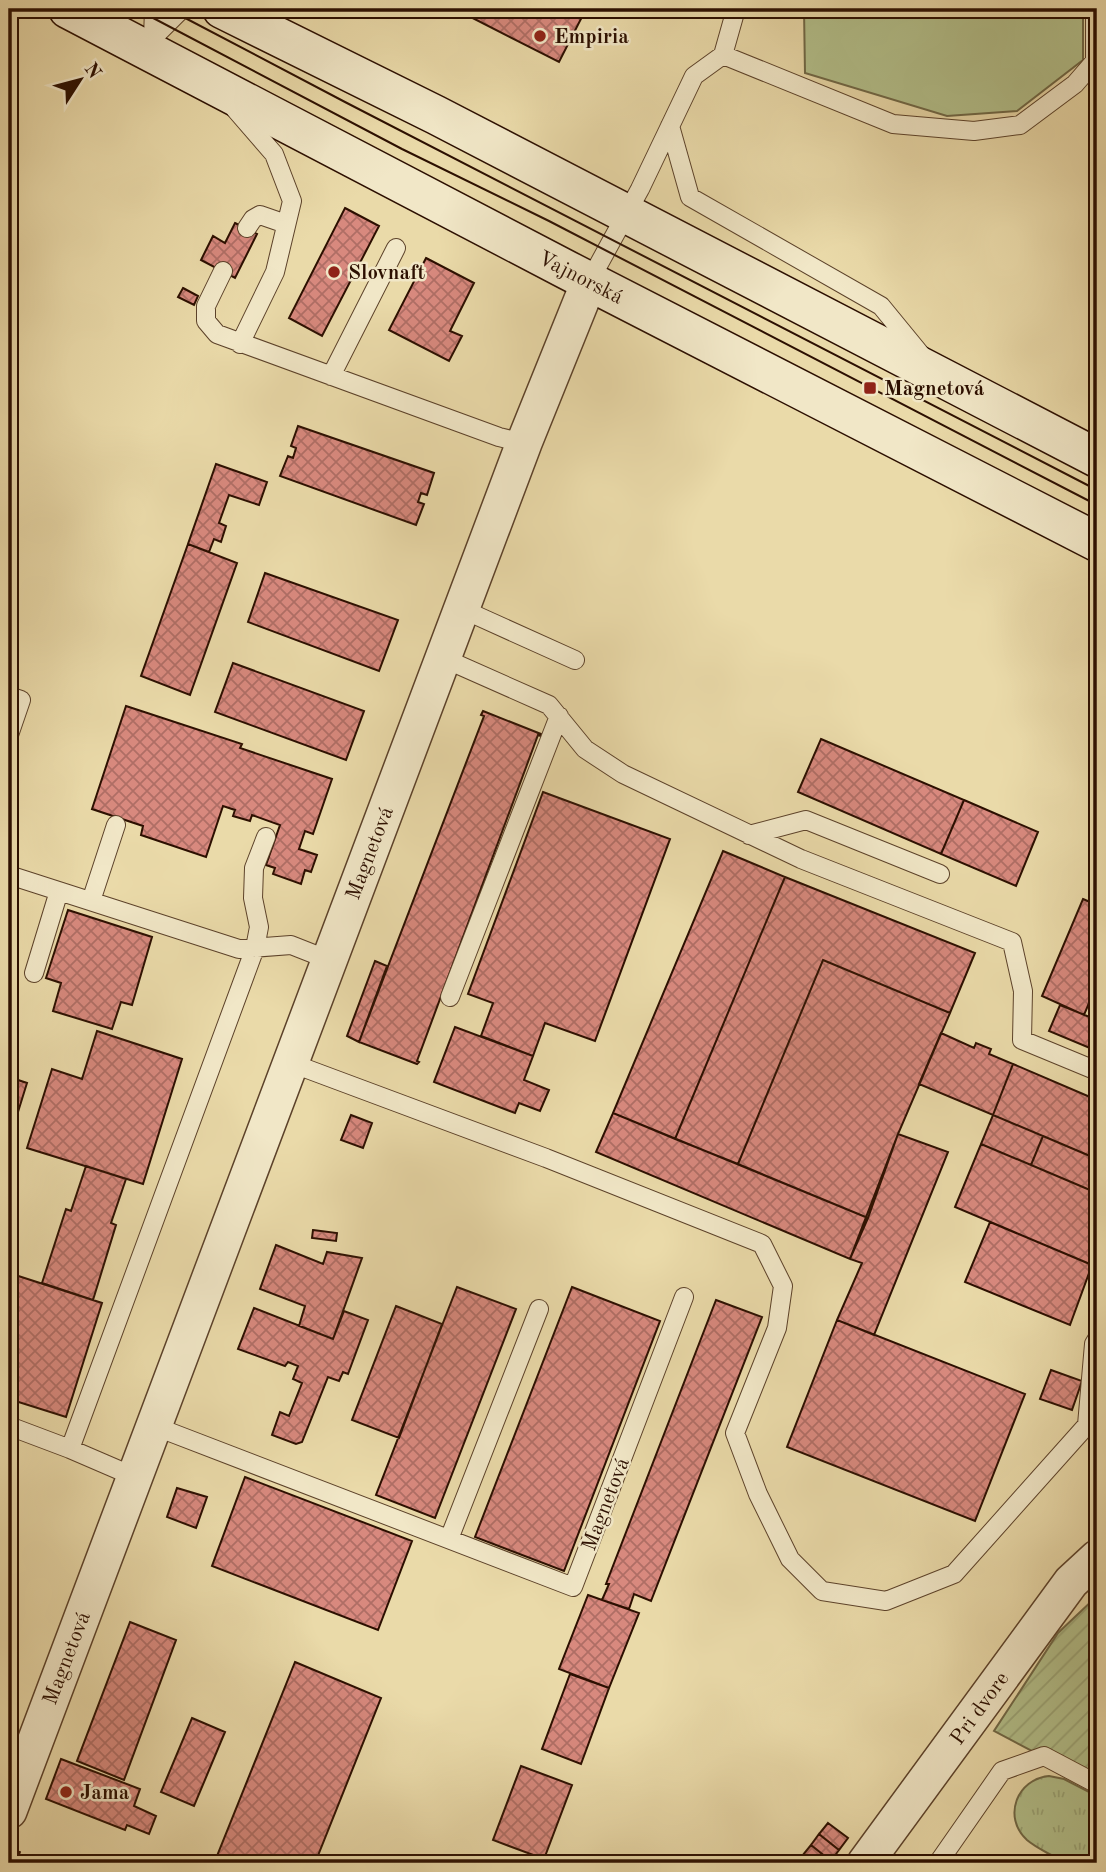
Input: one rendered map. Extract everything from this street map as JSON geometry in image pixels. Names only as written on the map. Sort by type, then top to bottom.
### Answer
[{"type":"main road","name":"Vajnorská","points":[[68,9],[148,43],[217,87],[589,282],[1097,541]]},
{"type":"main road","points":[[222,9],[436,115],[1097,458]]},
{"type":"street","name":"Magnetová","points":[[9,1811],[524,443],[589,282]]},
{"type":"street","name":"Pri dvore","points":[[865,1863],[1071,1582],[1097,1558]]},
{"type":"lane","points":[[148,43],[154,9]]},
{"type":"lane","points":[[148,43],[182,9]]},
{"type":"lane","points":[[589,282],[627,214],[694,76],[723,55],[736,9]]},
{"type":"lane","points":[[723,55],[893,124],[974,131],[1020,125],[1075,84],[1095,61],[1095,9]]},
{"type":"lane","points":[[217,87],[274,154],[292,201],[275,272],[240,344]]},
{"type":"lane","points":[[670,126],[690,197],[881,306],[937,375]]},
{"type":"lane","points":[[247,228],[253,219],[260,215],[286,224]]},
{"type":"lane","points":[[331,376],[396,248]]},
{"type":"lane","points":[[223,271],[206,306],[206,321],[217,334],[499,437],[524,443]]},
{"type":"lane","points":[[462,609],[575,660]]},
{"type":"lane","points":[[443,658],[549,705],[584,749],[623,774],[801,859],[1012,942],[1023,990],[1023,1040],[1097,1071]]},
{"type":"lane","points":[[9,696],[21,700],[9,735]]},
{"type":"lane","points":[[450,997],[559,716]]},
{"type":"lane","points":[[749,835],[806,820],[940,874]]},
{"type":"lane","points":[[91,901],[116,825]]},
{"type":"lane","points":[[70,1449],[255,948],[259,927],[253,898],[254,868],[266,837]]},
{"type":"lane","points":[[9,875],[239,949],[291,945],[329,960]]},
{"type":"lane","points":[[34,973],[59,891]]},
{"type":"lane","points":[[291,1063],[546,1158],[762,1244],[783,1286],[777,1328],[734,1433],[758,1494],[790,1559],[822,1591],[886,1601],[954,1574],[1087,1425],[1094,1344],[1097,1339]]},
{"type":"lane","name":"Magnetová","points":[[154,1426],[573,1587],[684,1297]]},
{"type":"lane","points":[[449,1539],[539,1309]]},
{"type":"lane","points":[[9,1426],[135,1477]]},
{"type":"lane","points":[[938,1863],[1002,1771],[1044,1756],[1097,1784]]},
{"type":"green space","points":[[804,9],[1083,9],[1083,60],[1017,111],[947,116],[805,73]]},
{"type":"green space","points":[[1097,1596],[1097,1785],[994,1731],[1058,1633]]},
{"type":"green space","points":[[1049,1776],[1064,1779],[1097,1796],[1097,1863],[1073,1864],[1060,1859],[1030,1843],[1019,1831],[1015,1810],[1021,1792],[1029,1784]]},
{"type":"building","name":"Empiria","points":[[455,9],[586,9],[559,62]]},
{"type":"building","name":"Slovnaft","points":[[345,208],[379,226],[322,336],[289,318]]},
{"type":"building","points":[[235,223],[257,234],[235,278],[201,260],[213,236],[225,243]]},
{"type":"building","points":[[426,258],[474,283],[450,331],[462,336],[449,361],[389,330]]},
{"type":"building","points":[[183,288],[198,296],[194,305],[178,297]]},
{"type":"building","points":[[298,426],[434,473],[427,495],[421,493],[418,502],[424,504],[416,525],[280,476],[288,456],[293,458],[296,448],[291,446]]},
{"type":"building","points":[[216,464],[267,482],[259,505],[229,495],[219,523],[226,526],[221,542],[214,539],[209,552],[188,544]]},
{"type":"building","points":[[188,544],[237,563],[190,695],[141,676]]},
{"type":"building","points":[[265,573],[398,620],[379,671],[248,622]]},
{"type":"building","points":[[233,663],[364,711],[346,760],[215,712]]},
{"type":"building","points":[[126,706],[242,744],[240,748],[332,779],[313,834],[305,831],[299,849],[317,855],[311,872],[305,870],[301,884],[273,874],[275,868],[266,865],[280,825],[252,815],[250,821],[233,816],[235,810],[223,806],[206,857],[141,835],[143,826],[92,809]]},
{"type":"building","points":[[483,711],[541,736],[538,735],[417,1064],[359,1042],[484,716],[481,715]]},
{"type":"building","points":[[821,739],[964,800],[941,854],[798,792]]},
{"type":"building","points":[[543,792],[670,839],[595,1041],[545,1023],[533,1056],[481,1036],[493,1003],[468,994]]},
{"type":"building","points":[[964,800],[1038,832],[1016,886],[941,854]]},
{"type":"building","points":[[723,851],[785,877],[675,1139],[613,1113]]},
{"type":"building","points":[[785,877],[975,953],[950,1013],[823,960],[738,1164],[675,1139]]},
{"type":"building","points":[[1083,899],[1097,905],[1097,984],[1084,1015],[1042,996]]},
{"type":"building","points":[[68,910],[152,937],[132,1005],[121,1002],[112,1029],[53,1011],[61,983],[46,978]]},
{"type":"building","points":[[823,960],[950,1013],[898,1134],[868,1218],[738,1164]]},
{"type":"building","points":[[375,961],[387,966],[359,1042],[347,1036]]},
{"type":"building","points":[[1060,1005],[1097,1020],[1097,1051],[1049,1031]]},
{"type":"building","points":[[455,1027],[533,1056],[524,1080],[549,1090],[540,1111],[519,1103],[515,1113],[434,1082]]},
{"type":"building","points":[[97,1031],[182,1059],[143,1184],[27,1148],[52,1069],[82,1079]]},
{"type":"building","points":[[941,1033],[974,1048],[976,1043],[991,1049],[989,1054],[1013,1064],[993,1115],[919,1084]]},
{"type":"building","points":[[1013,1064],[1097,1100],[1097,1159],[993,1115]]},
{"type":"building","points":[[9,1077],[27,1083],[9,1141]]},
{"type":"building","points":[[613,1113],[868,1218],[850,1259],[596,1152]]},
{"type":"building","points":[[351,1115],[372,1123],[363,1148],[341,1140]]},
{"type":"building","points":[[993,1115],[1043,1136],[1031,1165],[981,1144]]},
{"type":"building","points":[[898,1134],[948,1152],[874,1335],[837,1320],[862,1263],[850,1259]]},
{"type":"building","points":[[1043,1136],[1097,1159],[1097,1193],[1031,1165]]},
{"type":"building","points":[[981,1144],[1097,1193],[1097,1267],[955,1207]]},
{"type":"building","points":[[86,1166],[126,1179],[111,1223],[116,1225],[93,1300],[42,1283],[66,1209],[71,1211]]},
{"type":"building","points":[[990,1222],[1092,1265],[1070,1325],[965,1282]]},
{"type":"building","points":[[313,1230],[337,1233],[336,1241],[312,1238]]},
{"type":"building","points":[[276,1245],[323,1264],[327,1252],[362,1258],[333,1339],[299,1326],[305,1306],[260,1289]]},
{"type":"building","points":[[9,1273],[102,1303],[66,1417],[9,1399]]},
{"type":"building","points":[[457,1287],[516,1309],[435,1518],[376,1495]]},
{"type":"building","points":[[572,1287],[660,1321],[564,1571],[475,1537]]},
{"type":"building","points":[[716,1300],[762,1317],[651,1601],[634,1594],[629,1609],[602,1600],[609,1584],[606,1584]]},
{"type":"building","points":[[396,1306],[442,1324],[399,1438],[352,1420]]},
{"type":"building","points":[[254,1308],[333,1339],[344,1311],[368,1320],[348,1374],[343,1372],[339,1381],[328,1377],[302,1442],[296,1444],[272,1435],[280,1412],[289,1416],[302,1383],[293,1379],[298,1366],[288,1362],[285,1366],[238,1349]]},
{"type":"building","points":[[837,1320],[1025,1394],[975,1521],[787,1447]]},
{"type":"building","points":[[1051,1370],[1082,1381],[1072,1410],[1040,1399]]},
{"type":"building","points":[[245,1477],[412,1541],[378,1630],[212,1566]]},
{"type":"building","points":[[177,1488],[207,1497],[196,1528],[167,1517]]},
{"type":"building","points":[[588,1595],[639,1613],[609,1688],[559,1669]]},
{"type":"building","points":[[130,1622],[176,1640],[124,1780],[77,1761]]},
{"type":"building","points":[[295,1662],[381,1698],[315,1863],[235,1863],[217,1856]]},
{"type":"building","points":[[570,1674],[609,1688],[581,1764],[542,1749]]},
{"type":"building","points":[[192,1718],[225,1732],[194,1806],[161,1792]]},
{"type":"building","points":[[61,1759],[140,1789],[134,1806],[156,1816],[149,1834],[127,1825],[125,1830],[46,1799]]},
{"type":"building","points":[[521,1766],[572,1785],[544,1859],[493,1840]]},
{"type":"building","points":[[828,1823],[848,1838],[839,1850],[819,1834]]},
{"type":"building","points":[[819,1834],[839,1850],[831,1861],[811,1845]]},
{"type":"building","points":[[811,1845],[831,1861],[811,1863],[802,1856]]},
{"type":"building","points":[[802,1856],[811,1863],[796,1863]]},
{"type":"tram line","points":[[136,9],[402,149],[549,221],[1097,505]]},
{"type":"tram line","points":[[168,9],[1097,490]]},
{"type":"railway","points":[[9,1850],[46,1863]]},
{"type":"place","name":"Empiria","points":[[540,36]]},
{"type":"place","name":"Slovnaft","points":[[334,272]]},
{"type":"place","name":"Magnetová","points":[[870,388]]},
{"type":"place","name":"Jama","points":[[66,1792]]}]
